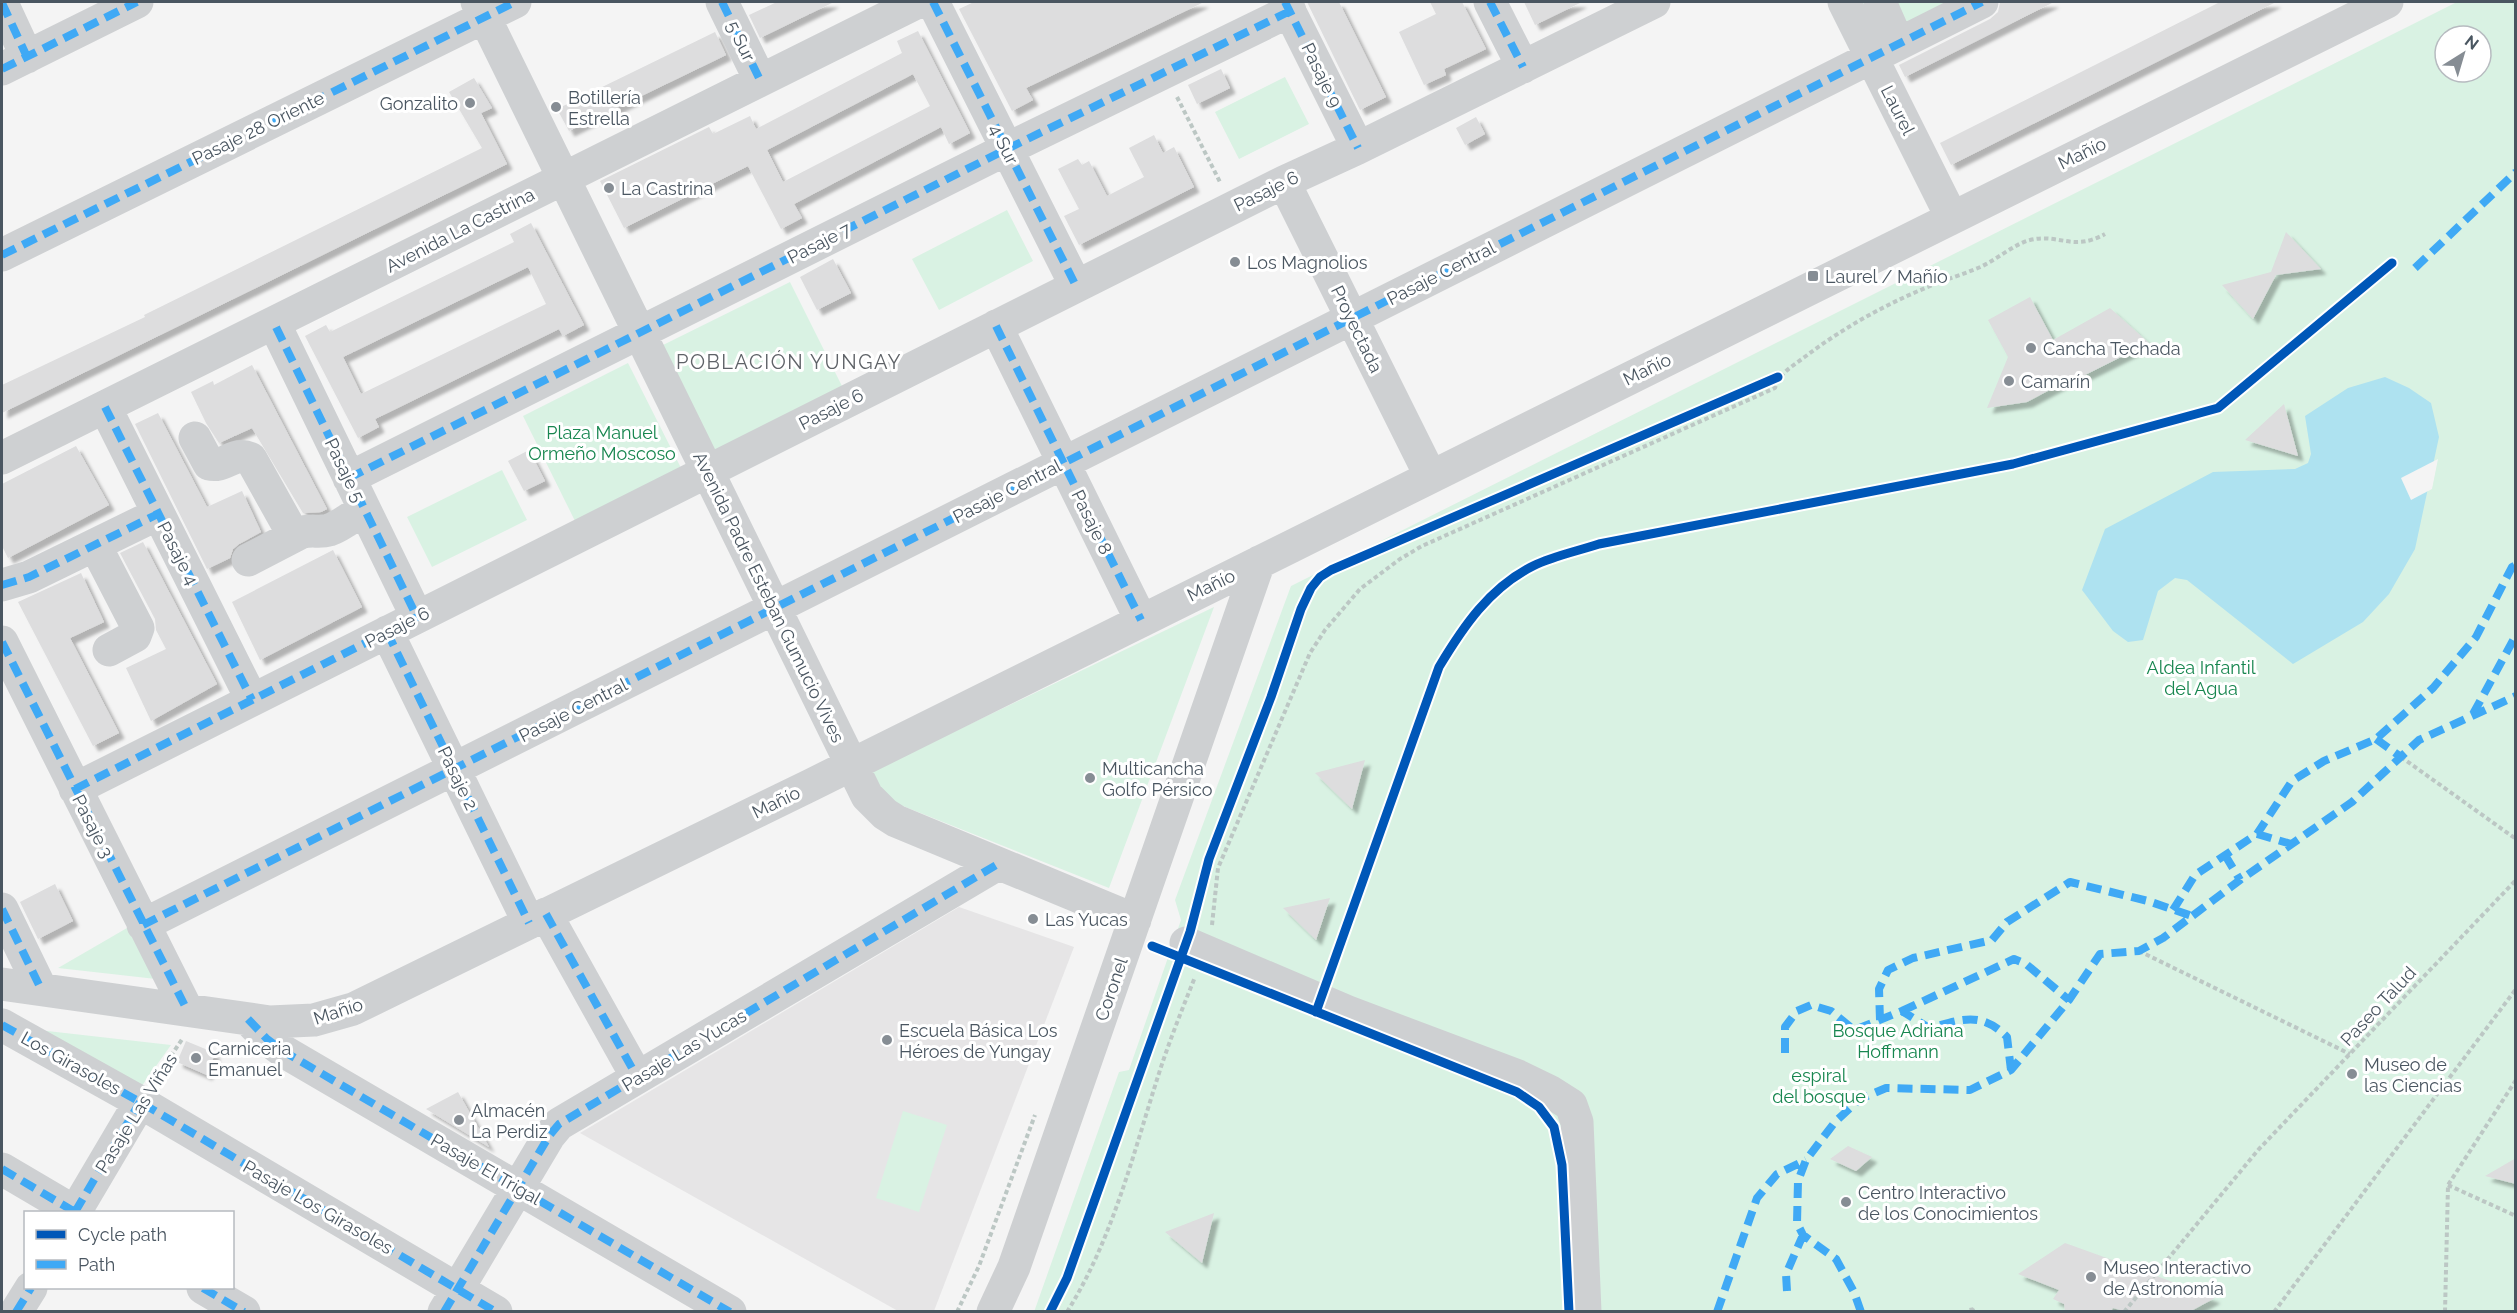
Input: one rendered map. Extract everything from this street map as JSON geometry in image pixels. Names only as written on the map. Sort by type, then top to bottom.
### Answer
[{"type":"street","points":[[2,3],[14,63],[137,2]]},
{"type":"street","name":"Pasaje 28 Oriente","points":[[2,255],[480,9],[515,2]]},
{"type":"street","name":"5 Sur","points":[[722,2],[760,80]]},
{"type":"street","name":"Avenida La Castrina","points":[[2,458],[918,2]]},
{"type":"street","name":"4 Sur","points":[[933,2],[1076,286]]},
{"type":"street","points":[[1490,2],[1522,67]]},
{"type":"street","name":"Pasaje 6","points":[[75,789],[1284,182],[1654,2]]},
{"type":"street","name":"Laurel","points":[[1844,2],[1885,50],[1952,218]]},
{"type":"street","points":[[1880,2],[1885,50]]},
{"type":"street","name":"Pasaje Central","points":[[143,926],[1982,2]]},
{"type":"street","name":"Mañío","points":[[2,984],[248,1019],[292,1023],[334,1016],[353,1009],[2387,2]]},
{"type":"street","name":"Pasaje 7","points":[[349,478],[1165,72],[1288,6]]},
{"type":"street","name":"Pasaje 9","points":[[1288,6],[1358,148]]},
{"type":"street","name":"Avenida Padre Esteban Gumucio Vives","points":[[480,9],[867,796],[885,814],[896,821],[1134,920]]},
{"type":"street","name":"Proyectada","points":[[1284,182],[1431,477]]},
{"type":"street","name":"Pasaje 5","points":[[274,323],[417,617]]},
{"type":"street","name":"Pasaje 8","points":[[996,326],[1141,620]]},
{"type":"street","name":"Pasaje 4","points":[[105,407],[252,700]]},
{"type":"street","points":[[195,438],[209,465],[216,466],[244,455],[251,459],[294,536]]},
{"type":"street","points":[[248,560],[308,530],[317,532],[330,530],[364,509]]},
{"type":"street","points":[[2,585],[29,577],[158,514]]},
{"type":"street","points":[[95,545],[138,628],[135,636],[109,650]]},
{"type":"street","name":"Coronel","points":[[993,1311],[1014,1267],[1259,562]]},
{"type":"street","name":"Pasaje 2","points":[[387,632],[454,770],[537,919],[636,1077]]},
{"type":"street","name":"Pasaje 3","points":[[2,642],[187,1010]]},
{"type":"street","name":"Pasaje Las Yucas","points":[[451,1300],[549,1136],[559,1124],[998,864]]},
{"type":"street","points":[[2,909],[40,989]]},
{"type":"street","points":[[1196,947],[1348,1012],[1518,1076],[1571,1105],[1577,1122],[1585,1311]]},
{"type":"street","name":"Pasaje El Trigal","points":[[248,1019],[267,1039],[283,1051],[730,1311]]},
{"type":"street","name":"Los Girasoles","points":[[2,1025],[140,1101]]},
{"type":"street","name":"Pasaje Las Viñas","points":[[76,1211],[140,1101]]},
{"type":"street","name":"Pasaje Los Girasoles","points":[[140,1101],[451,1300],[496,1311]]},
{"type":"street","points":[[2,1169],[73,1211]]},
{"type":"street","points":[[16,1311],[30,1289]]},
{"type":"street","points":[[206,1289],[244,1311]]},
{"type":"path","points":[[1165,72],[1232,208]]},
{"type":"path","points":[[1658,429],[1778,377],[1844,330],[1876,312],[1943,281],[1978,268],[2004,255],[2019,244],[2041,238],[2067,243],[2086,242],[2105,234]]},
{"type":"path","points":[[1067,1311],[1086,1278],[1111,1224],[1162,1065],[1196,947],[1211,940],[1218,868],[1311,652],[1325,630],[1360,589],[1400,559],[1422,546],[1775,388],[1778,377]]},
{"type":"path","points":[[2401,757],[2516,839]]},
{"type":"path","points":[[2139,951],[2350,1054]]},
{"type":"path","points":[[2274,1311],[2516,989]]},
{"type":"path","points":[[2445,1311],[2448,1185],[2516,1080]]},
{"type":"path","points":[[2448,1185],[2516,1216]]},
{"type":"path","points":[[2383,1311],[2395,1311]]},
{"type":"shaded area","name":"Escuela Básica Los Héroes de Yungay","points":[[959,907],[1074,947],[934,1311],[898,1311],[580,1133]]},
{"type":"green space","points":[[1861,2],[1949,2],[1879,37]]},
{"type":"green space","points":[[2457,2],[2515,2],[2515,1311],[1034,1312],[1119,1072],[1129,1070],[1181,920],[1175,900],[1291,586]]},
{"type":"green space","points":[[1285,77],[1309,124],[1239,159],[1215,112]]},
{"type":"green space","points":[[1007,210],[1033,261],[939,310],[912,259]]},
{"type":"green space","name":"Plaza Manuel Ormeño Moscoso","points":[[790,282],[843,388],[712,454],[659,347]]},
{"type":"green space","name":"Plaza Manuel Ormeño Moscoso","points":[[628,363],[681,468],[575,521],[523,416]]},
{"type":"green space","points":[[502,470],[527,520],[432,567],[407,517]]},
{"type":"green space","points":[[1214,607],[1109,888],[880,797],[872,771]]},
{"type":"green space","points":[[127,928],[156,979],[58,968]]},
{"type":"green space","points":[[12,1027],[171,1045],[134,1097]]},
{"type":"green space","points":[[903,1111],[947,1125],[919,1212],[876,1198]]},
{"type":"water","points":[[2385,377],[2409,388],[2431,403],[2439,437],[2415,549],[2389,594],[2363,622],[2293,664],[2187,580],[2175,578],[2158,591],[2143,640],[2128,642],[2113,631],[2082,590],[2105,529],[2213,472],[2295,469],[2308,463],[2311,454],[2305,416],[2348,388]]},
{"type":"pier","points":[[2438,459],[2432,489],[2411,500],[2401,478]]},
{"type":"building","points":[[777,2],[834,2],[760,38],[749,15]]},
{"type":"building","points":[[974,2],[1204,2],[1026,88],[1033,100],[1012,111],[959,9]]},
{"type":"building","points":[[1307,2],[1339,2],[1386,97],[1360,110]]},
{"type":"building","points":[[1430,2],[1462,2],[1486,49],[1444,69],[1446,75],[1424,85],[1399,32],[1436,14]]},
{"type":"building","points":[[1524,2],[1582,2],[1535,25]]},
{"type":"building","points":[[2000,2],[2054,2],[1905,77],[1899,65],[1990,19],[1998,12]]},
{"type":"building","points":[[2220,2],[2276,2],[1951,165],[1940,143]]},
{"type":"building","points":[[918,31],[970,133],[949,144],[941,127],[794,204],[802,218],[781,229],[748,166],[624,228],[600,181],[709,127],[713,134],[750,116],[756,129],[902,53],[897,41]],"holes":[[[913,74],[930,106],[783,182],[767,150]]]},
{"type":"building","points":[[715,32],[726,55],[569,131],[557,109]]},
{"type":"building","points":[[1221,69],[1230,88],[1197,104],[1188,85]]},
{"type":"building","points":[[474,78],[492,108],[481,113],[507,164],[2,413],[2,385],[145,317],[144,315],[482,148],[449,92]]},
{"type":"building","points":[[1476,117],[1485,134],[1465,145],[1456,128]]},
{"type":"building","points":[[1154,135],[1163,153],[1174,147],[1194,187],[1079,245],[1064,216],[1079,209],[1058,169],[1078,159],[1082,165],[1089,161],[1107,196],[1144,177],[1129,148]]},
{"type":"building","points":[[531,223],[584,325],[563,336],[559,329],[375,419],[379,427],[358,438],[305,336],[326,325],[330,332],[514,242],[510,234]],"holes":[[[528,267],[546,304],[361,394],[343,357]]]},
{"type":"building","points":[[2286,232],[2321,269],[2276,275],[2253,319],[2222,285],[2271,272]]},
{"type":"building","points":[[833,259],[851,293],[817,310],[800,277]]},
{"type":"building","points":[[2030,297],[2053,340],[2110,308],[2149,343],[2075,380],[2074,377],[2027,402],[1987,408],[2008,357],[1988,320]]},
{"type":"building","points":[[252,365],[327,509],[321,512],[303,513],[252,428],[219,443],[191,392],[213,381],[214,385]]},
{"type":"building","points":[[2284,404],[2298,456],[2245,440]]},
{"type":"building","points":[[158,413],[207,507],[242,491],[261,532],[233,549],[230,558],[207,569],[135,424]]},
{"type":"building","points":[[76,446],[109,505],[8,558],[2,546],[2,484]]},
{"type":"building","points":[[529,450],[545,481],[524,491],[508,461]]},
{"type":"building","points":[[143,542],[217,684],[151,721],[126,668],[166,649],[156,630],[155,619],[120,553]]},
{"type":"building","points":[[333,550],[362,607],[260,660],[232,602]]},
{"type":"building","points":[[81,573],[104,622],[70,638],[119,733],[93,746],[18,602]]},
{"type":"building","points":[[1365,760],[1352,809],[1315,773]]},
{"type":"building","points":[[55,884],[73,921],[38,939],[20,902]]},
{"type":"building","points":[[1330,898],[1316,940],[1283,908]]},
{"type":"building","name":"Carniceria Emanuel","points":[[186,1041],[215,1053],[207,1075],[177,1062]]},
{"type":"building","name":"Almacén La Perdiz","points":[[458,1092],[489,1147],[426,1109]]},
{"type":"building","points":[[1848,1146],[1872,1157],[1856,1171],[1830,1159]]},
{"type":"building","points":[[2516,1158],[2516,1184],[2485,1176]]},
{"type":"building","points":[[1214,1213],[1202,1263],[1165,1232]]},
{"type":"building","name":"Museo Interactivo de Astronomía","points":[[2065,1243],[2215,1298],[2191,1311],[2124,1311],[2113,1308],[2111,1311],[2065,1311],[2064,1304],[2053,1299],[2059,1290],[2018,1274]]},
{"type":"marked path","points":[[2,69],[137,2]]},
{"type":"marked path","points":[[2,255],[515,2]]},
{"type":"marked path","points":[[722,2],[760,80]]},
{"type":"marked path","points":[[933,2],[1076,286]]},
{"type":"marked path","points":[[1285,2],[1358,148]]},
{"type":"marked path","points":[[1490,2],[1523,67]]},
{"type":"marked path","points":[[143,925],[1982,2]]},
{"type":"marked path","points":[[2,3],[27,57]]},
{"type":"marked path","points":[[349,478],[1007,149],[1290,11]]},
{"type":"marked path","points":[[2415,268],[2516,172]]},
{"type":"marked path","points":[[75,789],[417,617],[274,323]]},
{"type":"marked path","points":[[996,326],[1141,620]]},
{"type":"marked path","points":[[105,407],[252,700]]},
{"type":"marked path","points":[[2,585],[29,577],[158,514]]},
{"type":"marked path","points":[[2173,910],[2195,875],[2257,834],[2292,781],[2324,761],[2376,739],[2433,688],[2476,637],[2512,567],[2516,565]]},
{"type":"marked path","points":[[387,632],[529,923]]},
{"type":"marked path","points":[[2473,714],[2516,635]]},
{"type":"marked path","points":[[2,642],[187,1010]]},
{"type":"marked path","points":[[1861,1312],[1854,1292],[1836,1259],[1803,1235],[1797,1223],[1798,1181],[1806,1160],[1835,1122],[1860,1099],[1886,1088],[1970,1090],[2011,1070],[2069,1000],[2100,954],[2139,951],[2163,938],[2240,880],[2352,802],[2419,740],[2516,696]]},
{"type":"marked path","points":[[2376,739],[2401,757]]},
{"type":"marked path","points":[[2257,834],[2291,844]]},
{"type":"marked path","points":[[2225,855],[2240,880]]},
{"type":"marked path","points":[[444,1312],[549,1136],[559,1124],[998,864]]},
{"type":"marked path","points":[[1880,1020],[1879,989],[1888,970],[1913,958],[1992,940],[2007,922],[2070,882],[2148,901],[2192,916]]},
{"type":"marked path","points":[[2,909],[41,989]]},
{"type":"marked path","points":[[546,914],[637,1077]]},
{"type":"marked path","points":[[1902,1011],[2014,959],[2026,964],[2069,1000]]},
{"type":"marked path","points":[[1785,1053],[1785,1027],[1797,1011],[1811,1005],[1831,1011],[1854,1030],[1902,1011],[1929,1028],[1970,1019],[1988,1023],[2007,1037],[2011,1070]]},
{"type":"marked path","points":[[248,1019],[267,1039],[283,1051],[730,1312]]},
{"type":"marked path","points":[[2,1025],[140,1102],[496,1312]]},
{"type":"marked path","points":[[76,1211],[140,1102]]},
{"type":"marked path","points":[[1717,1312],[1757,1198],[1777,1174],[1806,1160]]},
{"type":"marked path","points":[[2,1169],[73,1211]]},
{"type":"marked path","points":[[1787,1291],[1786,1274],[1803,1235]]},
{"type":"marked path","points":[[16,1312],[30,1289]]},
{"type":"marked path","points":[[205,1289],[244,1312]]},
{"type":"cycle path","points":[[1316,1012],[1439,667],[1478,610],[1503,585],[1517,575],[1549,559],[1599,544],[2013,464],[2218,408],[2392,263]]},
{"type":"cycle path","points":[[1050,1312],[1067,1278],[1190,932],[1209,859],[1271,697],[1301,609],[1311,588],[1320,577],[1331,570],[1778,377]]},
{"type":"cycle path","points":[[1152,946],[1517,1092],[1539,1107],[1554,1127],[1562,1165],[1569,1312]]},
{"type":"place","name":"Gonzalito","points":[[470,103]]},
{"type":"place","name":"Botillería Estrella","points":[[556,107]]},
{"type":"place","name":"La Castrina","points":[[609,188]]},
{"type":"place","name":"Los Magnolios","points":[[1235,262]]},
{"type":"place","name":"Laurel / Mañío","points":[[1813,276]]},
{"type":"place","name":"Cancha Techada","points":[[2031,348]]},
{"type":"place","name":"Camarín","points":[[2009,381]]},
{"type":"place","name":"Multicancha Golfo Pérsico","points":[[1090,778]]},
{"type":"place","name":"Las Yucas","points":[[1033,919]]},
{"type":"place","name":"Escuela Básica Los Héroes de Yungay","points":[[887,1040]]},
{"type":"place","name":"Carniceria Emanuel","points":[[196,1058]]},
{"type":"place","name":"Museo de las Ciencias","points":[[2352,1074]]},
{"type":"place","name":"Almacén La Perdiz","points":[[459,1120]]},
{"type":"place","name":"Centro Interactivo de los Conocimientos","points":[[1846,1202]]},
{"type":"place","name":"Museo Interactivo de Astronomía","points":[[2091,1277]]},
{"type":"district","name":"POBLACIÓN YUNGAY","points":[[789,362]]},
{"type":"park label","name":"Aldea Infantil del Agua","points":[[2201,677]]},
{"type":"park label","name":"Bosque Adriana Hoffmann","points":[[1898,1040]]},
{"type":"park label","name":"espiral del bosque","points":[[1819,1085]]}]
